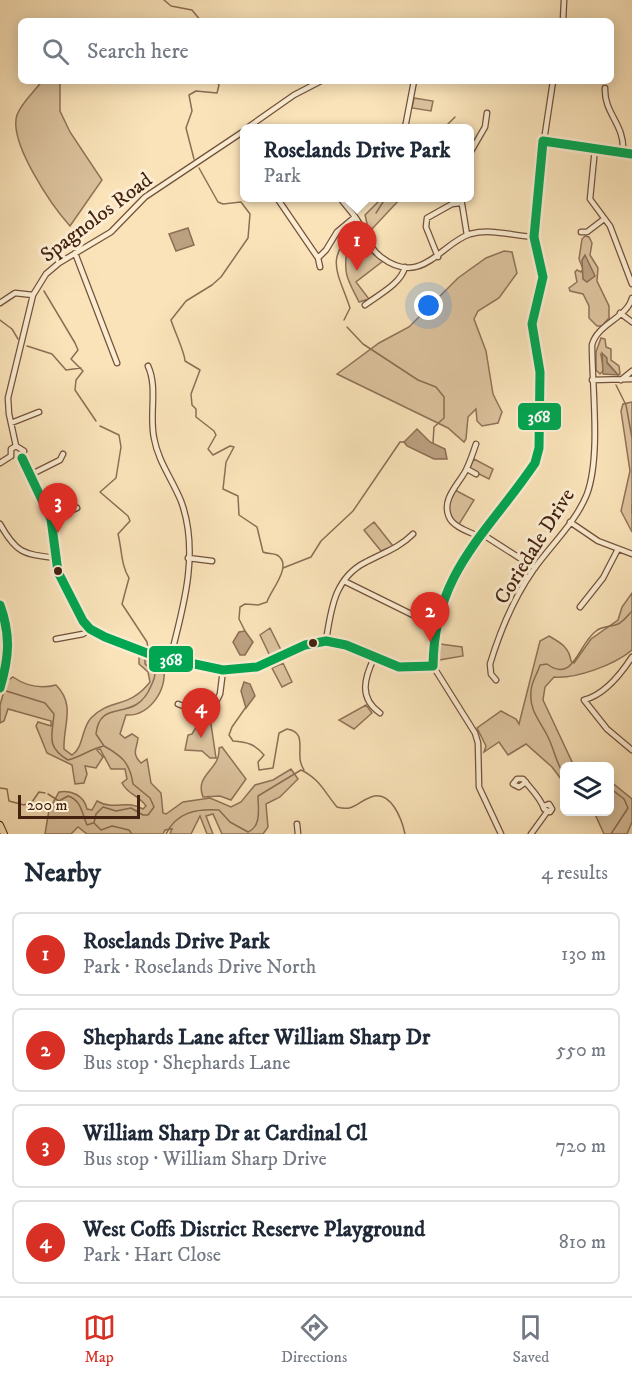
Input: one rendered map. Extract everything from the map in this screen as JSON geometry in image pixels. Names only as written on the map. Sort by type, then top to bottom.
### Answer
[{"type":"main road","points":[[0,605],[7,621],[11,650],[0,688]]},
{"type":"main road","points":[[0,825],[4,834]]},
{"type":"street","points":[[563,18],[564,0]]},
{"type":"street","name":"Spagnolos Road","points":[[254,124],[294,94],[315,84]]},
{"type":"street","points":[[406,124],[413,84]]},
{"type":"street","points":[[501,834],[479,787],[478,743],[475,733],[433,666],[434,640],[441,600],[446,587],[525,478],[535,463],[539,448],[540,372],[532,324],[543,277],[543,266],[534,237],[543,141],[553,84]]},
{"type":"street","points":[[605,88],[607,107],[624,138],[623,152]]},
{"type":"street","points":[[474,146],[485,127],[487,113]]},
{"type":"street","name":"Spagnolos Road","points":[[33,295],[46,274],[67,258],[111,232],[136,204],[240,134]]},
{"type":"street","points":[[543,141],[632,154]]},
{"type":"street","points":[[595,148],[589,194],[617,243],[632,284]]},
{"type":"street","points":[[280,202],[318,258],[320,267]]},
{"type":"street","points":[[343,202],[355,217],[368,244],[381,257],[405,267],[419,266],[438,257],[467,235],[495,231],[534,237]]},
{"type":"street","points":[[438,257],[426,227],[427,218],[456,202]]},
{"type":"street","points":[[461,202],[467,235]]},
{"type":"street","points":[[318,258],[337,232],[355,217]]},
{"type":"street","points":[[581,232],[587,232],[604,219]]},
{"type":"street","points":[[75,253],[117,363]]},
{"type":"street","points":[[365,305],[400,277],[405,267]]},
{"type":"street","points":[[0,303],[15,293],[33,295],[8,399],[16,446]]},
{"type":"street","name":"Coriedale Drive","points":[[496,680],[491,674],[490,664],[519,596],[535,568],[570,522],[586,495],[592,477],[593,339],[632,298]]},
{"type":"street","points":[[620,313],[632,322]]},
{"type":"street","points":[[148,366],[153,378],[152,420],[156,447],[183,508],[189,538],[185,602],[170,659]]},
{"type":"street","points":[[621,380],[632,371]]},
{"type":"street","points":[[592,380],[632,379]]},
{"type":"street","points":[[0,397],[8,399]]},
{"type":"street","points":[[11,423],[39,412]]},
{"type":"street","points":[[476,444],[467,469],[450,495],[448,516],[455,524],[481,536],[535,568]]},
{"type":"street","points":[[16,446],[23,449],[22,458],[51,519],[58,572],[78,612],[90,629],[152,655],[223,670],[257,667],[304,645],[327,641],[346,645],[374,658],[409,669],[433,666]]},
{"type":"street","points":[[16,446],[10,451],[11,456],[16,460],[22,458]]},
{"type":"street","points":[[30,475],[60,460],[63,454]]},
{"type":"street","points":[[0,463],[11,456]]},
{"type":"street","points":[[467,469],[476,474]]},
{"type":"street","points":[[51,519],[77,508]]},
{"type":"street","points":[[570,522],[590,537],[632,554]]},
{"type":"street","points":[[0,524],[16,549],[30,555],[55,558]]},
{"type":"street","points":[[327,641],[331,604],[344,581],[363,563],[396,548],[413,534]]},
{"type":"street","points":[[580,607],[603,578],[618,549]]},
{"type":"street","points":[[188,558],[212,561]]},
{"type":"street","points":[[344,581],[413,615]]},
{"type":"street","points":[[56,639],[83,634],[90,629]]},
{"type":"street","points":[[632,657],[622,672],[607,686],[591,698],[584,700],[607,729],[632,750]]},
{"type":"street","points":[[374,658],[364,688],[369,702],[380,713]]},
{"type":"street","points":[[178,704],[204,717],[209,716],[220,694],[223,670]]},
{"type":"street","points":[[526,782],[545,809],[531,834]]},
{"type":"street","points":[[297,824],[298,834]]},
{"type":"shaded area","points":[[40,84],[60,84],[60,111],[70,132],[102,180],[70,226],[33,173],[19,141],[16,127],[17,115]]},
{"type":"shaded area","points":[[414,98],[433,101],[431,111],[412,108]]},
{"type":"shaded area","points":[[378,202],[397,202],[372,229],[368,228],[365,215]]},
{"type":"shaded area","points":[[188,228],[194,245],[176,251],[169,234]]},
{"type":"shaded area","points":[[585,236],[589,237],[592,243],[590,255],[598,268],[597,281],[609,306],[609,318],[602,326],[597,326],[589,318],[589,306],[583,294],[570,291],[569,288],[577,282],[575,272],[577,270],[581,272],[583,269],[579,259],[582,239]]},
{"type":"shaded area","points":[[363,239],[369,251],[383,261],[356,282],[369,299],[359,302],[347,277],[346,259],[347,250]]},
{"type":"shaded area","points":[[504,251],[512,252],[517,273],[499,298],[478,311],[474,319],[486,351],[493,394],[502,412],[498,423],[482,426],[477,421],[476,409],[468,417],[464,442],[448,428],[337,374],[379,343],[409,327],[458,278],[486,258]]},
{"type":"shaded area","points":[[585,255],[595,276],[587,282],[583,279],[582,260]]},
{"type":"shaded area","points":[[601,338],[605,339],[606,347],[611,349],[611,360],[619,366],[620,374],[618,375],[601,355],[604,370],[600,374],[596,370],[596,352]]},
{"type":"shaded area","points":[[602,353],[607,358],[607,363],[618,375],[603,374]]},
{"type":"shaded area","points":[[632,402],[632,532],[621,511],[630,471],[621,411],[623,404]]},
{"type":"shaded area","points":[[417,429],[430,442],[445,449],[447,459],[434,459],[407,446],[404,442]]},
{"type":"shaded area","points":[[474,459],[493,469],[489,479],[469,469]]},
{"type":"shaded area","points":[[453,489],[474,500],[458,526],[447,510]]},
{"type":"shaded area","points":[[374,522],[393,546],[381,551],[364,530]]},
{"type":"shaded area","points":[[632,593],[632,650],[615,661],[594,670],[573,676],[554,677],[545,687],[543,700],[572,762],[560,762],[560,778],[552,767],[526,744],[508,755],[499,742],[484,752],[486,746],[477,728],[501,711],[516,719],[519,724],[540,641],[549,636],[557,641],[564,646],[574,663],[591,639],[618,620],[622,607]]},
{"type":"shaded area","points":[[270,628],[281,650],[270,656],[260,635]]},
{"type":"shaded area","points":[[245,631],[253,642],[245,655],[240,655],[233,642],[239,632]]},
{"type":"shaded area","points":[[440,644],[462,647],[463,656],[439,660]]},
{"type":"shaded area","points":[[139,655],[162,662],[164,680],[157,698],[151,705],[143,711],[126,715],[120,734],[125,738],[132,734],[138,738],[136,756],[141,763],[147,759],[151,783],[161,793],[163,813],[166,814],[183,802],[210,798],[231,807],[241,802],[255,785],[273,780],[291,769],[298,779],[280,797],[266,804],[268,827],[263,834],[222,834],[213,814],[206,816],[213,834],[207,834],[200,816],[191,834],[170,834],[172,829],[165,830],[163,834],[87,834],[78,827],[71,834],[45,834],[49,810],[59,792],[76,794],[83,800],[87,809],[92,810],[97,801],[109,805],[137,806],[143,809],[146,806],[122,783],[127,779],[125,769],[111,769],[100,749],[97,750],[103,757],[96,768],[85,766],[87,774],[84,783],[75,784],[72,765],[47,753],[36,726],[38,722],[51,726],[51,721],[8,709],[4,721],[0,723],[0,705],[7,681],[13,677],[34,686],[56,685],[66,700],[67,708],[64,749],[72,755],[79,747],[91,718],[105,708],[135,696],[150,682],[148,672],[139,664]]},
{"type":"shaded area","points":[[283,663],[292,682],[282,687],[272,668]]},
{"type":"shaded area","points":[[244,682],[250,684],[255,696],[246,708],[241,691]]},
{"type":"shaded area","points":[[366,705],[372,713],[354,729],[339,720]]},
{"type":"shaded area","points":[[200,721],[211,724],[216,758],[210,758],[202,751],[185,750],[188,735],[192,734]]},
{"type":"shaded area","points":[[222,747],[246,779],[231,800],[220,796],[203,797],[201,789],[205,777],[216,762],[219,748]]},
{"type":"shaded area","points":[[614,784],[632,799],[632,822],[627,834],[604,834],[596,816],[614,816]]},
{"type":"waterway","points":[[164,0],[171,6],[192,10],[199,18]]},
{"type":"waterway","points":[[194,159],[186,128],[192,111],[189,95],[196,91],[217,93],[218,84]]},
{"type":"waterway","points":[[448,124],[455,117]]},
{"type":"waterway","points":[[199,168],[218,202],[223,204],[241,202],[250,214],[248,238],[221,277],[186,301],[171,320],[185,361],[200,370],[191,394],[192,405],[196,409],[196,417],[216,435],[208,449],[213,455],[230,446],[234,447],[226,462],[223,489],[238,496],[239,515],[257,527],[263,552],[277,555],[282,559],[280,578],[267,602],[258,605],[245,604],[240,607],[239,619],[245,631]]},
{"type":"waterway","points":[[376,213],[383,202]]},
{"type":"waterway","points":[[344,320],[350,308],[338,276],[337,258],[346,240],[356,230]]},
{"type":"waterway","points":[[44,291],[78,350],[71,359],[83,371],[76,380],[75,390],[96,421]]},
{"type":"waterway","points":[[0,320],[12,329],[18,339]]},
{"type":"waterway","points":[[347,327],[363,344],[418,380],[436,387],[444,397],[444,418],[434,427],[433,443]]},
{"type":"waterway","points":[[27,346],[52,354],[66,370],[81,368]]},
{"type":"waterway","points":[[616,385],[626,405],[632,438]]},
{"type":"waterway","points":[[100,426],[119,435],[121,447],[116,478],[100,492],[128,516],[130,521],[118,534],[123,563],[129,578],[122,604],[147,642],[148,649]]},
{"type":"waterway","points":[[283,568],[311,557],[321,541],[353,511],[400,442],[404,442]]},
{"type":"waterway","points":[[632,505],[632,513]]},
{"type":"waterway","points":[[560,768],[533,710],[531,692],[534,678],[540,665],[547,664],[556,669],[570,666],[596,631],[618,624],[632,611]]},
{"type":"waterway","points":[[104,746],[96,734],[104,716],[136,705],[144,698],[151,686],[155,673],[145,664],[145,656]]},
{"type":"waterway","points":[[3,690],[45,703],[54,714],[53,746],[68,760],[104,746],[124,761],[130,771],[133,784],[150,798],[154,807],[148,815],[143,815],[131,808],[116,811],[103,807],[96,814],[94,823],[101,830],[112,826],[129,830],[132,834]]},
{"type":"waterway","points":[[246,707],[229,735],[233,741],[250,744],[264,755],[258,762],[259,770],[273,768],[279,733],[287,729],[298,735],[301,764],[304,770]]},
{"type":"waterway","points":[[166,834],[181,816],[195,811],[210,810],[219,810],[230,822],[248,832],[257,821],[258,796],[301,770],[318,782],[337,807],[348,808],[371,797],[384,797],[394,807],[405,834]]},
{"type":"waterway","points":[[0,788],[7,789],[9,801],[24,805],[32,802],[39,792],[45,793]]},
{"type":"waterway","points":[[611,834],[628,808],[624,799],[614,791]]},
{"type":"waterway","points":[[48,794],[59,801],[68,796],[72,798],[80,807],[87,825],[93,823]]},
{"type":"transit line","name":"368","points":[[543,141],[632,154]]},
{"type":"transit line","name":"368","points":[[433,666],[436,633],[453,579],[466,556],[535,463],[539,448],[540,372],[532,324],[543,277],[534,237],[543,141]]},
{"type":"transit line","name":"368","points":[[22,458],[51,519],[58,572],[83,621],[90,629],[105,637],[152,655],[223,670],[257,667],[305,645],[326,641],[346,645],[399,667],[433,666]]},
{"type":"transit line","name":"368","points":[[0,605],[6,626],[8,646],[0,688]]},
{"type":"place","name":"Roselands Drive Park","points":[[357,271]]},
{"type":"place","name":"William Sharp Dr at Cardinal Cl","points":[[58,533]]},
{"type":"place","name":"Shephards Lane after William Sharp Dr","points":[[430,642]]},
{"type":"place","name":"West Coffs District Reserve Playground","points":[[201,738]]}]
